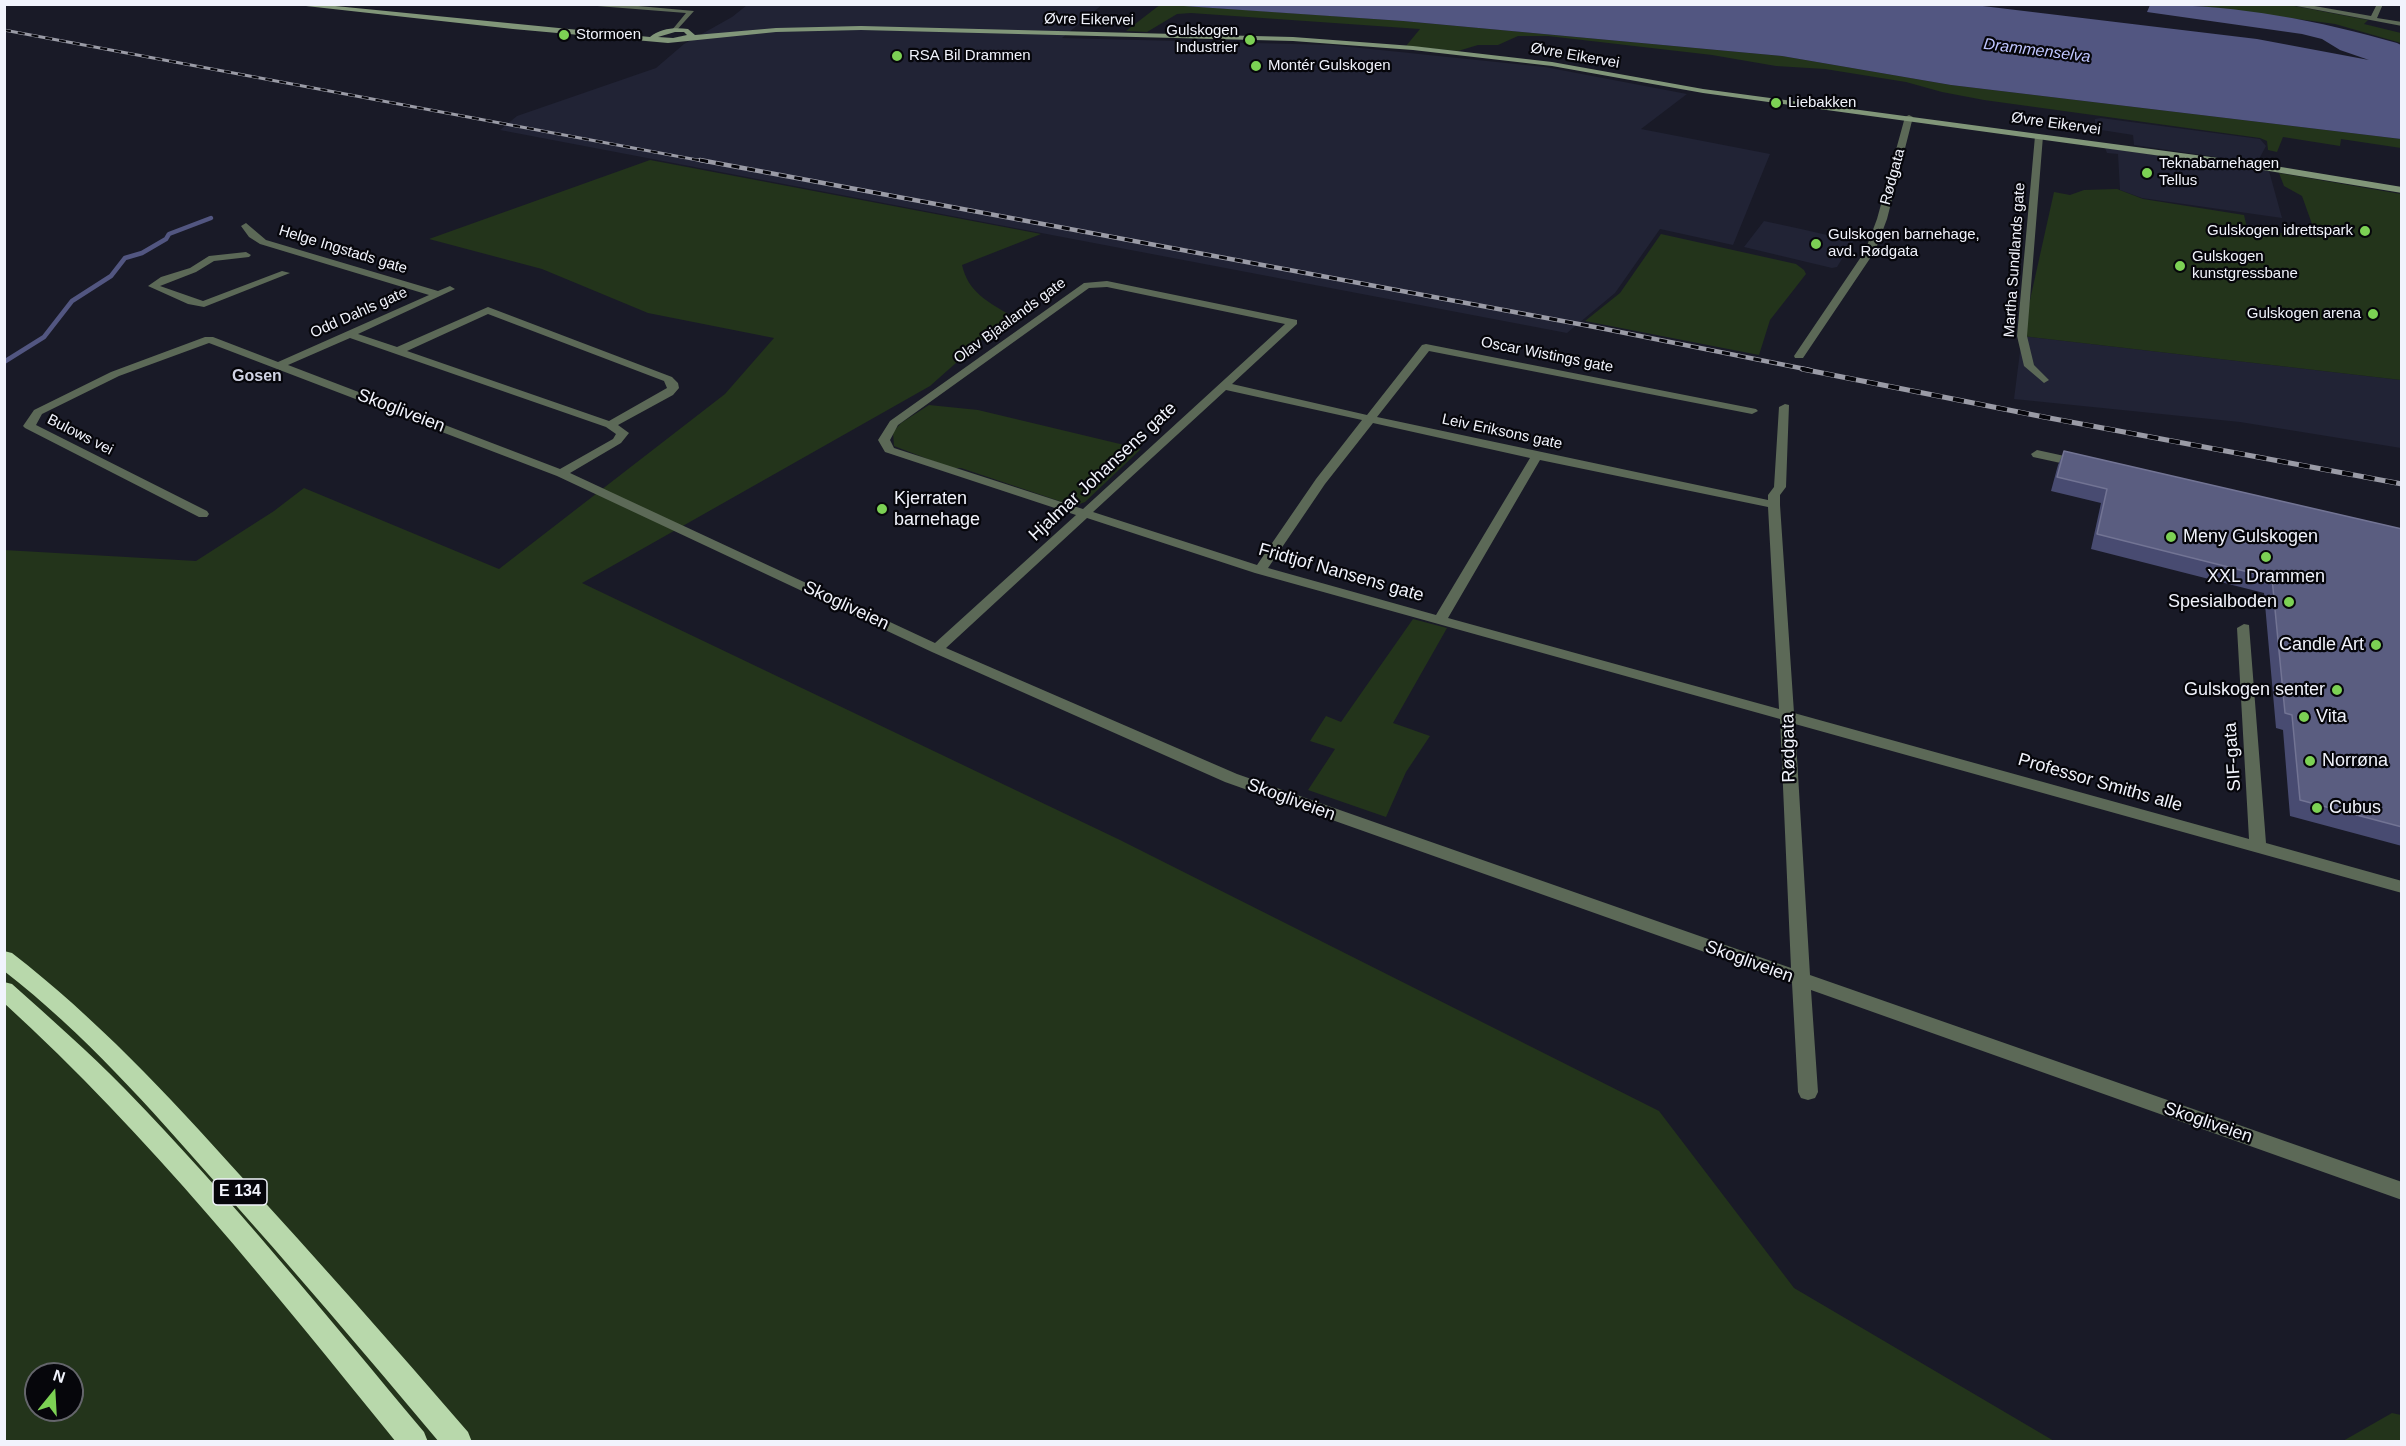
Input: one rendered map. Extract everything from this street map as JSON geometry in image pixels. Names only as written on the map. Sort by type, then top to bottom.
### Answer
[{"type":"highway","name":"E 134","points":[[4,959],[84,1028],[150,1092],[285,1241],[458,1442]]},
{"type":"highway","name":"E 134","points":[[4,990],[126,1105],[261,1258],[414,1442]]},
{"type":"main road","points":[[291,4],[520,28],[657,36],[675,30],[688,35]]},
{"type":"main road","name":"Øvre Eikervei","points":[[688,35],[831,28],[893,28],[1348,42],[1552,64],[1703,91],[1909,117],[2263,167],[2402,190]]},
{"type":"main road","points":[[657,36],[669,41],[688,35]]},
{"type":"street","points":[[575,4],[691,11]]},
{"type":"street","points":[[675,30],[700,4]]},
{"type":"street","points":[[2289,4],[2402,24]]},
{"type":"street","points":[[2373,19],[2380,4]]},
{"type":"street","name":"Rødgata","points":[[1799,356],[1870,251],[1882,219],[1909,117]]},
{"type":"street","name":"Martha Sundlands gate","points":[[2039,136],[2022,336],[2029,366],[2044,380]]},
{"type":"street","name":"Helge Ingstads gate","points":[[246,226],[252,235],[263,242],[438,294]]},
{"type":"street","points":[[246,255],[212,258],[193,270],[164,279],[153,286],[192,302],[204,304],[285,273]]},
{"type":"street","name":"Olav Bjaalands gate","points":[[889,450],[884,440],[894,423],[1087,285],[1107,284],[1293,322]]},
{"type":"street","name":"Odd Dahls gate","points":[[280,365],[450,289]]},
{"type":"street","points":[[397,351],[488,310],[668,379],[673,383],[673,388],[669,393],[610,425]]},
{"type":"street","name":"Hjalmar Johansens gate","points":[[937,649],[1293,322]]},
{"type":"street","points":[[349,334],[610,425],[622,433],[617,441],[561,473]]},
{"type":"street","name":"Skogliveien","points":[[209,339],[561,473],[937,649],[1231,778],[2402,1191]]},
{"type":"street","name":"Bulows vei","points":[[203,514],[29,426],[38,412],[115,374],[209,339]]},
{"type":"street","name":"Oscar Wistings gate","points":[[1370,419],[1426,347],[1752,411]]},
{"type":"street","name":"Leiv Eriksons gate","points":[[1224,386],[1537,456],[1774,505]]},
{"type":"street","name":"Rødgata","points":[[1785,407],[1780,487],[1774,495],[1774,505],[1808,1092]]},
{"type":"street","points":[[1260,570],[1320,482],[1370,419]]},
{"type":"street","name":"Fridtjof Nansens gate","points":[[889,450],[1260,570],[1788,717]]},
{"type":"street","points":[[2037,454],[2090,465]]},
{"type":"street","points":[[1440,620],[1537,456]]},
{"type":"street","name":"SIF-gata","points":[[2244,628],[2258,847]]},
{"type":"street","name":"Professor Smiths alle","points":[[1788,717],[2402,887]]},
{"type":"shaded area","points":[[1103,4],[1062,38],[1332,45],[1545,67],[1687,94],[1641,129],[1770,154],[1733,245],[1660,229],[1615,293],[1567,333],[500,130],[517,116],[656,68],[684,44],[732,17],[747,5]]},
{"type":"shaded area","points":[[2095,119],[2260,139],[2266,146],[2257,163],[2134,145],[2133,135],[2095,129]]},
{"type":"shaded area","points":[[2105,148],[2269,171],[2282,218],[2142,198],[2120,190],[2118,154],[2107,153]]},
{"type":"shaded area","points":[[1764,221],[1853,241],[1837,267],[1832,268],[1744,247]]},
{"type":"shaded area","points":[[2022,336],[2401,380],[2401,448],[2240,422],[2014,399]]},
{"type":"green space","points":[[1161,4],[1403,21],[1782,56],[1951,85],[2401,139],[2401,148],[2341,139],[2340,146],[2283,137],[2277,152],[2268,150],[2267,141],[2260,138],[1984,100],[1906,82],[1825,69],[1776,66],[1712,55],[1548,36],[1518,36],[1498,45],[1478,45],[1458,51],[1406,46],[1420,29],[1191,13],[1177,14],[1147,32],[1126,31]]},
{"type":"green space","points":[[2192,5],[2289,5],[2368,20],[2364,24],[2401,33],[2401,43],[2335,24]]},
{"type":"green space","points":[[650,160],[1041,234],[962,265],[974,289],[987,301],[1010,315],[930,386],[582,583],[1120,840],[1659,1111],[1794,1288],[2054,1441],[5,1441],[4,550],[196,561],[274,511],[304,488],[499,569],[725,394],[774,338],[648,313],[542,269],[429,239]]},
{"type":"green space","points":[[2279,173],[2401,194],[2401,380],[2022,336],[2054,192],[2070,195],[2084,190],[2117,189],[2143,199],[2244,215],[2247,228],[2317,238],[2302,196],[2284,186]]},
{"type":"green space","points":[[1661,234],[1796,264],[1804,270],[1806,274],[1770,320],[1759,355],[1585,321],[1620,293]]},
{"type":"green space","points":[[929,405],[978,410],[1141,449],[1085,502],[1074,506],[961,468],[951,468],[894,446],[893,432],[901,423]]},
{"type":"green space","points":[[1413,619],[1447,628],[1393,723],[1430,736],[1406,772],[1386,817],[1308,790],[1335,749],[1310,741],[1326,716],[1341,722]]},
{"type":"green space","points":[[2392,1413],[2401,1415],[2401,1441],[2343,1441]]},
{"type":"water","name":"Drammenselva","points":[[1966,4],[2257,39],[2369,60],[2340,50],[2322,39],[2302,34],[2147,12],[2150,5],[2212,7],[2306,21],[2397,43],[2401,45],[2401,139],[1951,85],[1782,56],[1403,21],[1169,5]]},
{"type":"building","name":"Gulskogen senter","points":[[2064,451],[2402,529],[2402,827],[2300,800],[2292,715],[2285,713],[2272,578],[2097,534],[2107,489],[2057,477]]},
{"type":"waterway","points":[[4,362],[44,337],[72,301],[111,276],[125,258],[142,253],[166,239],[169,234],[211,218]]},
{"type":"railway","points":[[4,30],[708,162]]},
{"type":"railway","points":[[700,160],[1600,328],[1810,370]]},
{"type":"railway","points":[[1802,369],[2402,484]]},
{"type":"place","name":"Stormoen","points":[[564,35]]},
{"type":"place","name":"Gulskogen Industrier","points":[[1250,40]]},
{"type":"place","name":"RSA Bil Drammen","points":[[897,56]]},
{"type":"place","name":"Montér Gulskogen","points":[[1256,66]]},
{"type":"place","name":"Liebakken","points":[[1776,103]]},
{"type":"place","name":"Teknabarnehagen Tellus","points":[[2147,173]]},
{"type":"place","name":"Gulskogen idrettspark","points":[[2365,231]]},
{"type":"place","name":"Gulskogen barnehage, avd. Rødgata","points":[[1816,244]]},
{"type":"place","name":"Gulskogen kunstgressbane","points":[[2180,266]]},
{"type":"place","name":"Gulskogen arena","points":[[2373,314]]},
{"type":"place","name":"Kjerraten barnehage","points":[[882,509]]},
{"type":"place","name":"Meny Gulskogen","points":[[2171,537]]},
{"type":"place","name":"XXL Drammen","points":[[2266,557]]},
{"type":"place","name":"Spesialboden","points":[[2289,602]]},
{"type":"place","name":"Candle Art","points":[[2376,645]]},
{"type":"place","name":"Gulskogen senter","points":[[2337,690]]},
{"type":"place","name":"Vita","points":[[2304,717]]},
{"type":"place","name":"Norrøna","points":[[2310,761]]},
{"type":"place","name":"Cubus","points":[[2317,808]]},
{"type":"district","name":"Gosen","points":[[257,377]]}]
